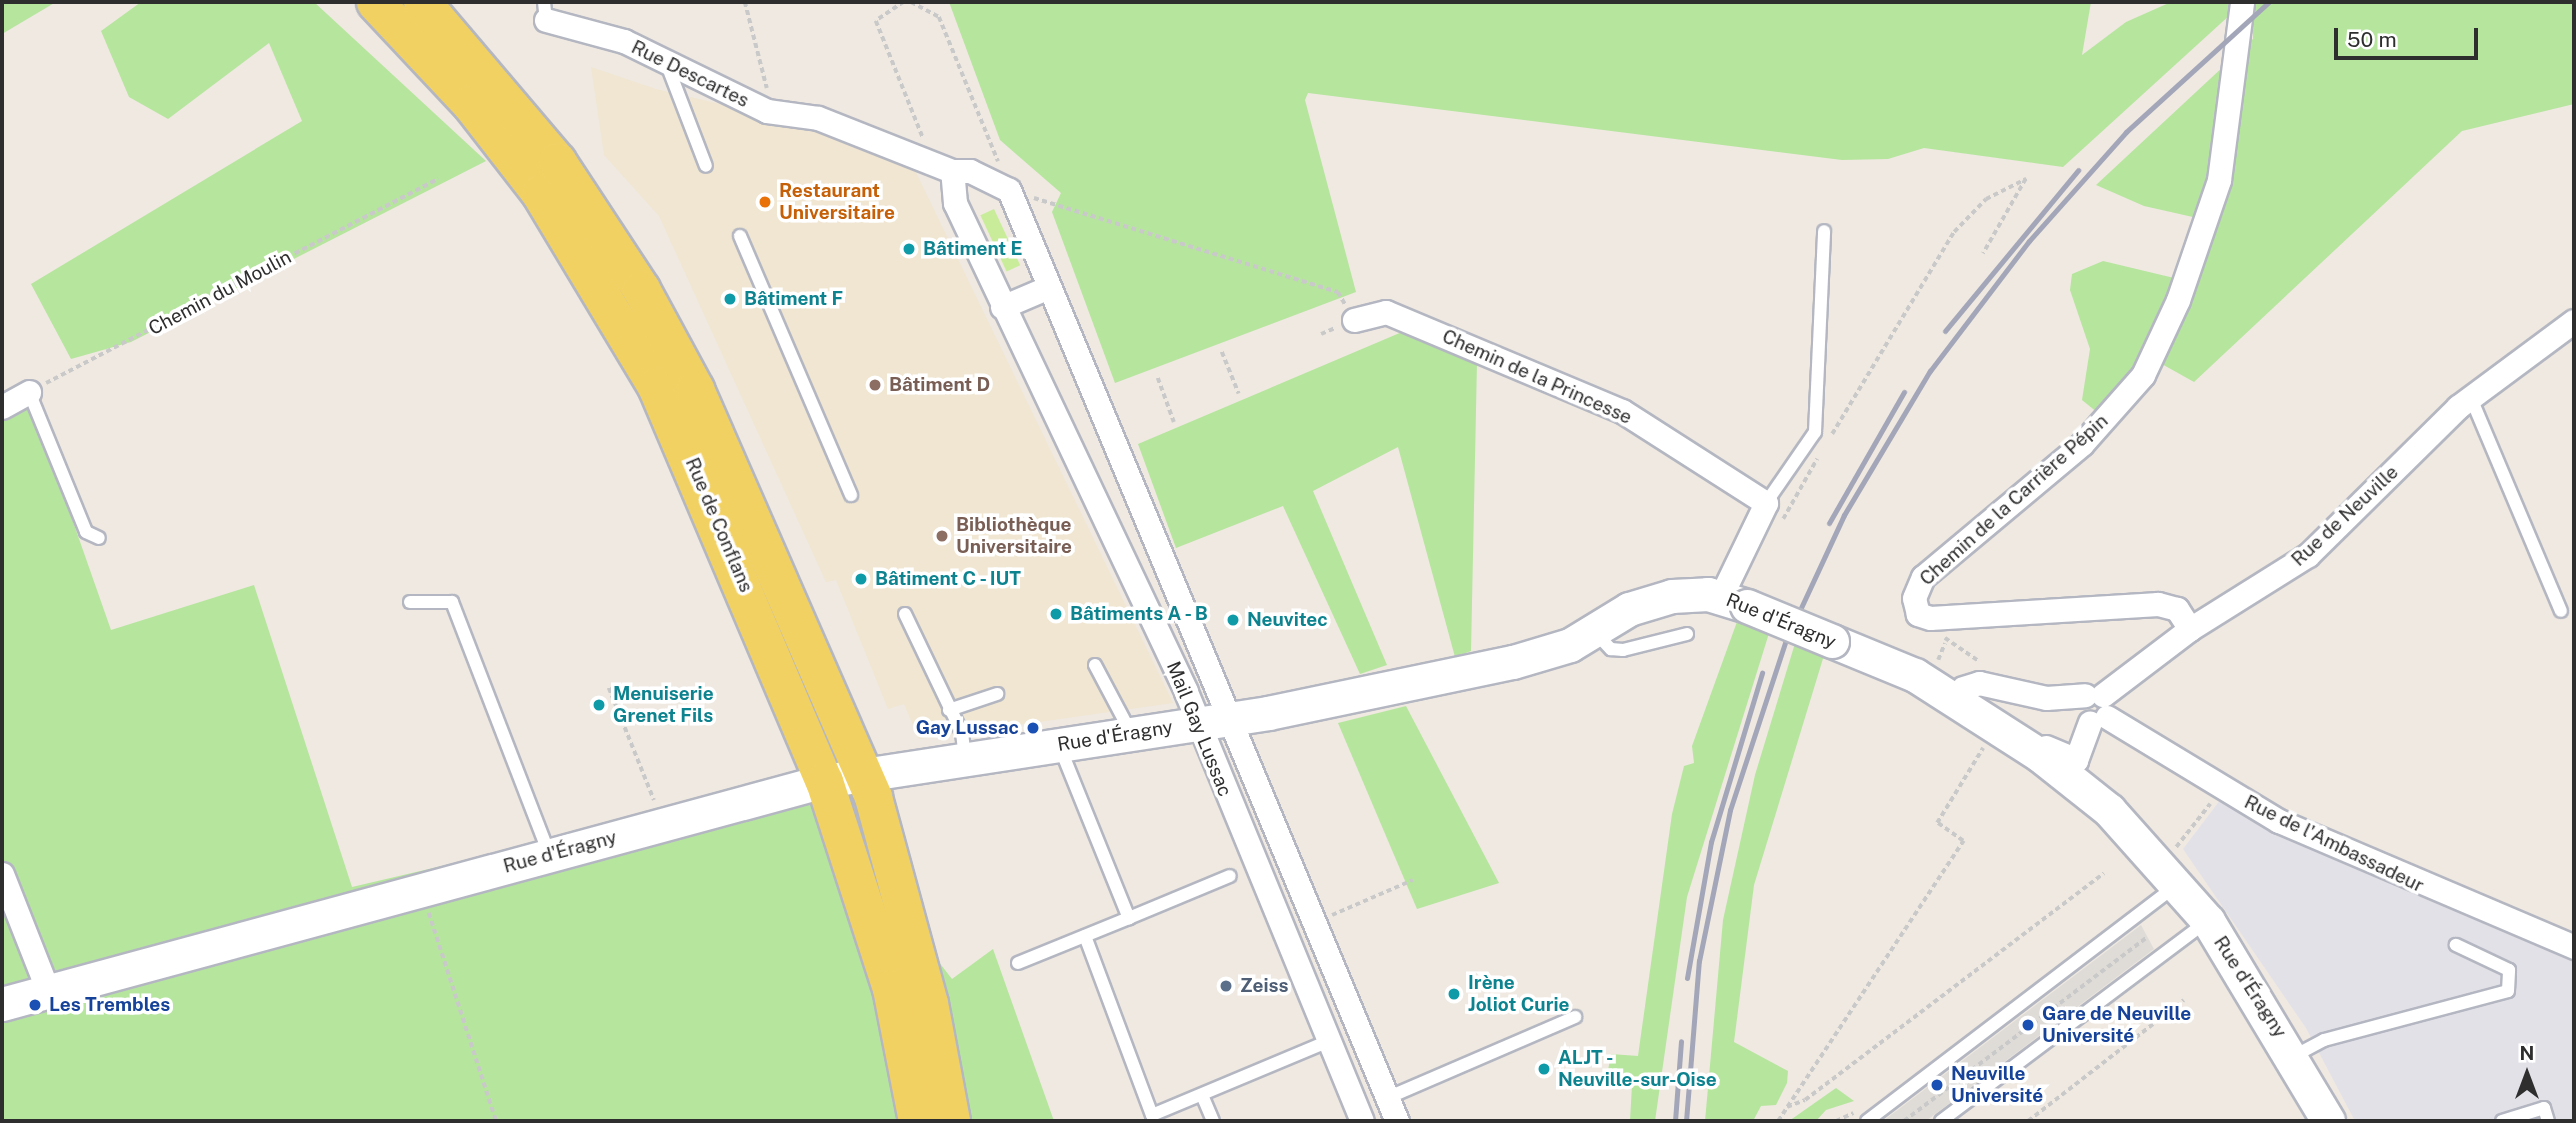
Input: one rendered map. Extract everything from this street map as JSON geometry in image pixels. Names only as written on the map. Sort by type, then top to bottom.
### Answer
[{"type":"main road","name":"Rue de Conflans","points":[[375,2],[517,162],[621,320],[689,455],[824,781],[891,988],[917,1121]]},
{"type":"main road","name":"Rue de Conflans","points":[[422,2],[550,151],[653,309],[715,433],[864,773],[923,977],[951,1121]]},
{"type":"street","name":"Chemin de la Carrière Pépin","points":[[2190,629],[2176,609],[2158,604],[1945,617],[1918,614],[1920,580],[2082,444],[2129,396],[2160,342],[2219,180],[2242,2]]},
{"type":"street","name":"Rue Descartes","points":[[545,11],[596,30],[767,111],[818,118],[952,171]]},
{"type":"street","name":"Mail Gay Lussac","points":[[1387,1098],[1359,1116],[1298,964],[1212,721],[1049,287],[1009,190],[970,171],[952,171],[948,187],[994,311],[1212,721],[1326,951],[1397,1121]]},
{"type":"street","points":[[994,311],[1049,287]]},
{"type":"street","name":"Chemin de la Princesse","points":[[1354,320],[1385,312],[1622,411],[1766,503]]},
{"type":"street","name":"Rue de Neuville","points":[[2096,707],[2190,629],[2308,555],[2471,398],[2574,321]]},
{"type":"street","points":[[2,407],[29,392]]},
{"type":"street","points":[[1734,601],[1751,538],[1766,503]]},
{"type":"street","name":"Rue d'Éragny","points":[[2,1004],[824,781],[1212,721],[1513,662],[1593,631],[1656,599],[1734,601],[1832,641],[1925,671],[2003,739],[2084,787],[2171,864]]},
{"type":"street","points":[[1925,671],[1963,688],[1979,684],[2096,707],[2076,760],[2066,761],[2030,738],[2003,739]]},
{"type":"street","name":"Rue d'Éragny","points":[[1963,688],[2076,760],[2138,815],[2294,1056],[2328,1121]]},
{"type":"street","name":"Rue de l'Ambassadeur","points":[[2096,707],[2220,787],[2349,853],[2574,947]]},
{"type":"street","points":[[2,874],[48,990]]},
{"type":"street","points":[[1298,964],[1326,951]]},
{"type":"lane","points":[[666,62],[706,166]]},
{"type":"lane","points":[[1766,503],[1815,432],[1824,231]]},
{"type":"lane","points":[[740,236],[851,495]]},
{"type":"lane","points":[[29,392],[86,532],[99,538]]},
{"type":"lane","points":[[2471,398],[2561,611]]},
{"type":"lane","points":[[410,602],[452,602],[550,855]]},
{"type":"lane","points":[[905,614],[962,733],[965,759]]},
{"type":"lane","points":[[1593,631],[1611,649],[1623,650],[1687,634]]},
{"type":"lane","points":[[1095,665],[1131,734]]},
{"type":"lane","points":[[949,710],[997,694]]},
{"type":"lane","points":[[1059,745],[1129,918]]},
{"type":"lane","points":[[1867,1121],[2171,864]]},
{"type":"lane","points":[[1018,963],[1230,876]]},
{"type":"lane","points":[[1941,1121],[2207,921]]},
{"type":"lane","points":[[1085,936],[1152,1115],[1329,1041]]},
{"type":"lane","points":[[2294,1056],[2324,1040],[2508,992],[2509,970],[2456,945]]},
{"type":"lane","points":[[1387,1098],[1575,1017]]},
{"type":"lane","points":[[1202,1095],[1213,1121]]},
{"type":"lane","points":[[2502,1121],[2544,1108],[2548,1121]]},
{"type":"path","points":[[745,2],[767,78],[767,111]]},
{"type":"path","points":[[904,2],[876,21],[877,30],[926,146]]},
{"type":"path","points":[[911,2],[939,17],[1002,172]]},
{"type":"path","points":[[1751,538],[1788,514],[1954,232],[1986,199],[2025,178],[2026,186],[1983,254]]},
{"type":"path","name":"Chemin du Moulin","points":[[29,392],[438,179]]},
{"type":"path","points":[[1026,196],[1338,292],[1354,320]]},
{"type":"path","points":[[1222,352],[1239,394]]},
{"type":"path","points":[[1158,378],[1174,422]]},
{"type":"path","points":[[1925,671],[1945,643],[1945,617]]},
{"type":"path","points":[[1945,643],[1989,666]]},
{"type":"path","points":[[608,688],[664,825]]},
{"type":"path","points":[[1779,1121],[1785,1107],[1963,841],[1937,823],[2003,739]]},
{"type":"path","points":[[2171,864],[2220,787]]},
{"type":"path","points":[[1785,1107],[1805,1100],[2104,873]]},
{"type":"path","points":[[1327,917],[1413,880]]},
{"type":"path","points":[[421,889],[496,1121]]},
{"type":"path","points":[[2138,927],[2150,943]]},
{"type":"path","points":[[1905,1121],[2146,938]]},
{"type":"path","points":[[2028,1121],[2184,1000]]},
{"type":"shaded area","points":[[591,67],[656,89],[822,128],[910,160],[1173,703],[919,739],[904,704],[888,709],[836,580],[826,582],[659,216],[604,155]]},
{"type":"shaded area","points":[[2224,795],[2574,951],[2574,1121],[2355,1121],[2306,1028],[2183,849]]},
{"type":"shaded area","points":[[2141,925],[2154,949],[1926,1121],[1883,1121]]},
{"type":"green space","points":[[2,2],[56,2],[2,34]]},
{"type":"green space","points":[[141,2],[314,2],[486,161],[131,342],[71,359],[31,284],[302,121],[269,43],[168,119],[129,97],[101,31]]},
{"type":"green space","points":[[949,2],[2091,2],[2082,55],[2126,22],[2171,2],[2228,2],[2231,14],[2063,167],[1924,148],[1888,159],[1842,160],[1308,93],[1305,100],[1356,292],[1115,383],[1052,212],[1061,193],[1000,140]]},
{"type":"green space","points":[[2252,2],[2574,2],[2574,104],[2462,131],[2194,382],[2160,363],[2098,413],[2082,400],[2090,349],[2070,290],[2072,274],[2103,261],[2195,283],[2215,222],[2144,206],[2096,185],[2253,39]]},
{"type":"green space","points":[[994,209],[1020,265],[1007,272],[980,215]]},
{"type":"green space","points":[[1402,332],[1477,362],[1471,651],[1455,657],[1398,447],[1313,491],[1387,665],[1360,674],[1283,506],[1176,548],[1138,444]]},
{"type":"green space","points":[[31,402],[111,630],[254,585],[352,887],[799,782],[952,979],[993,949],[1054,1121],[2,1121],[2,416]]},
{"type":"green space","points":[[1738,619],[1770,630],[1687,897],[1655,1121],[1630,1121],[1632,1085],[1605,1087],[1611,1054],[1638,1056],[1672,814],[1684,766],[1694,763],[1692,746]]},
{"type":"green space","points":[[1796,640],[1825,652],[1754,885],[1734,1042],[1788,1071],[1787,1083],[1776,1105],[1761,1106],[1753,1121],[1705,1121],[1723,920],[1755,775]]},
{"type":"green space","points":[[1406,706],[1499,883],[1417,909],[1338,723]]},
{"type":"green space","points":[[1836,1088],[1854,1101],[1826,1110],[1816,1121],[1789,1121]]},
{"type":"railway","points":[[1686,1121],[1699,961],[1730,810],[1786,640],[1844,515],[1930,371],[2029,241],[2126,132],[2269,2]]},
{"type":"railway","points":[[1945,331],[2078,170]]},
{"type":"railway","points":[[1829,523],[1904,392]]},
{"type":"railway","points":[[1687,978],[1711,842],[1762,673]]},
{"type":"railway","points":[[1675,1121],[1681,1041]]},
{"type":"place","name":"Restaurant Universitaire","points":[[765,202]]},
{"type":"place","name":"Bâtiment E","points":[[909,249]]},
{"type":"place","name":"Bâtiment F","points":[[730,299]]},
{"type":"place","name":"Bâtiment D","points":[[875,385]]},
{"type":"place","name":"Bibliothèque Universitaire","points":[[942,536]]},
{"type":"place","name":"Bâtiment C - IUT","points":[[861,579]]},
{"type":"place","name":"Bâtiments A - B","points":[[1056,614]]},
{"type":"place","name":"Neuvitec","points":[[1233,620]]},
{"type":"place","name":"Menuiserie Grenet Fils","points":[[599,705]]},
{"type":"place","name":"Gay Lussac","points":[[1033,728]]},
{"type":"place","name":"Zeiss","points":[[1226,986]]},
{"type":"place","name":"Irène Joliot Curie","points":[[1454,994]]},
{"type":"place","name":"Les Trembles","points":[[35,1005]]},
{"type":"place","name":"Gare de Neuville Université","points":[[2028,1025]]},
{"type":"place","name":"ALJT - Neuville-sur-Oise","points":[[1544,1069]]},
{"type":"place","name":"Neuville Université","points":[[1937,1085]]}]
